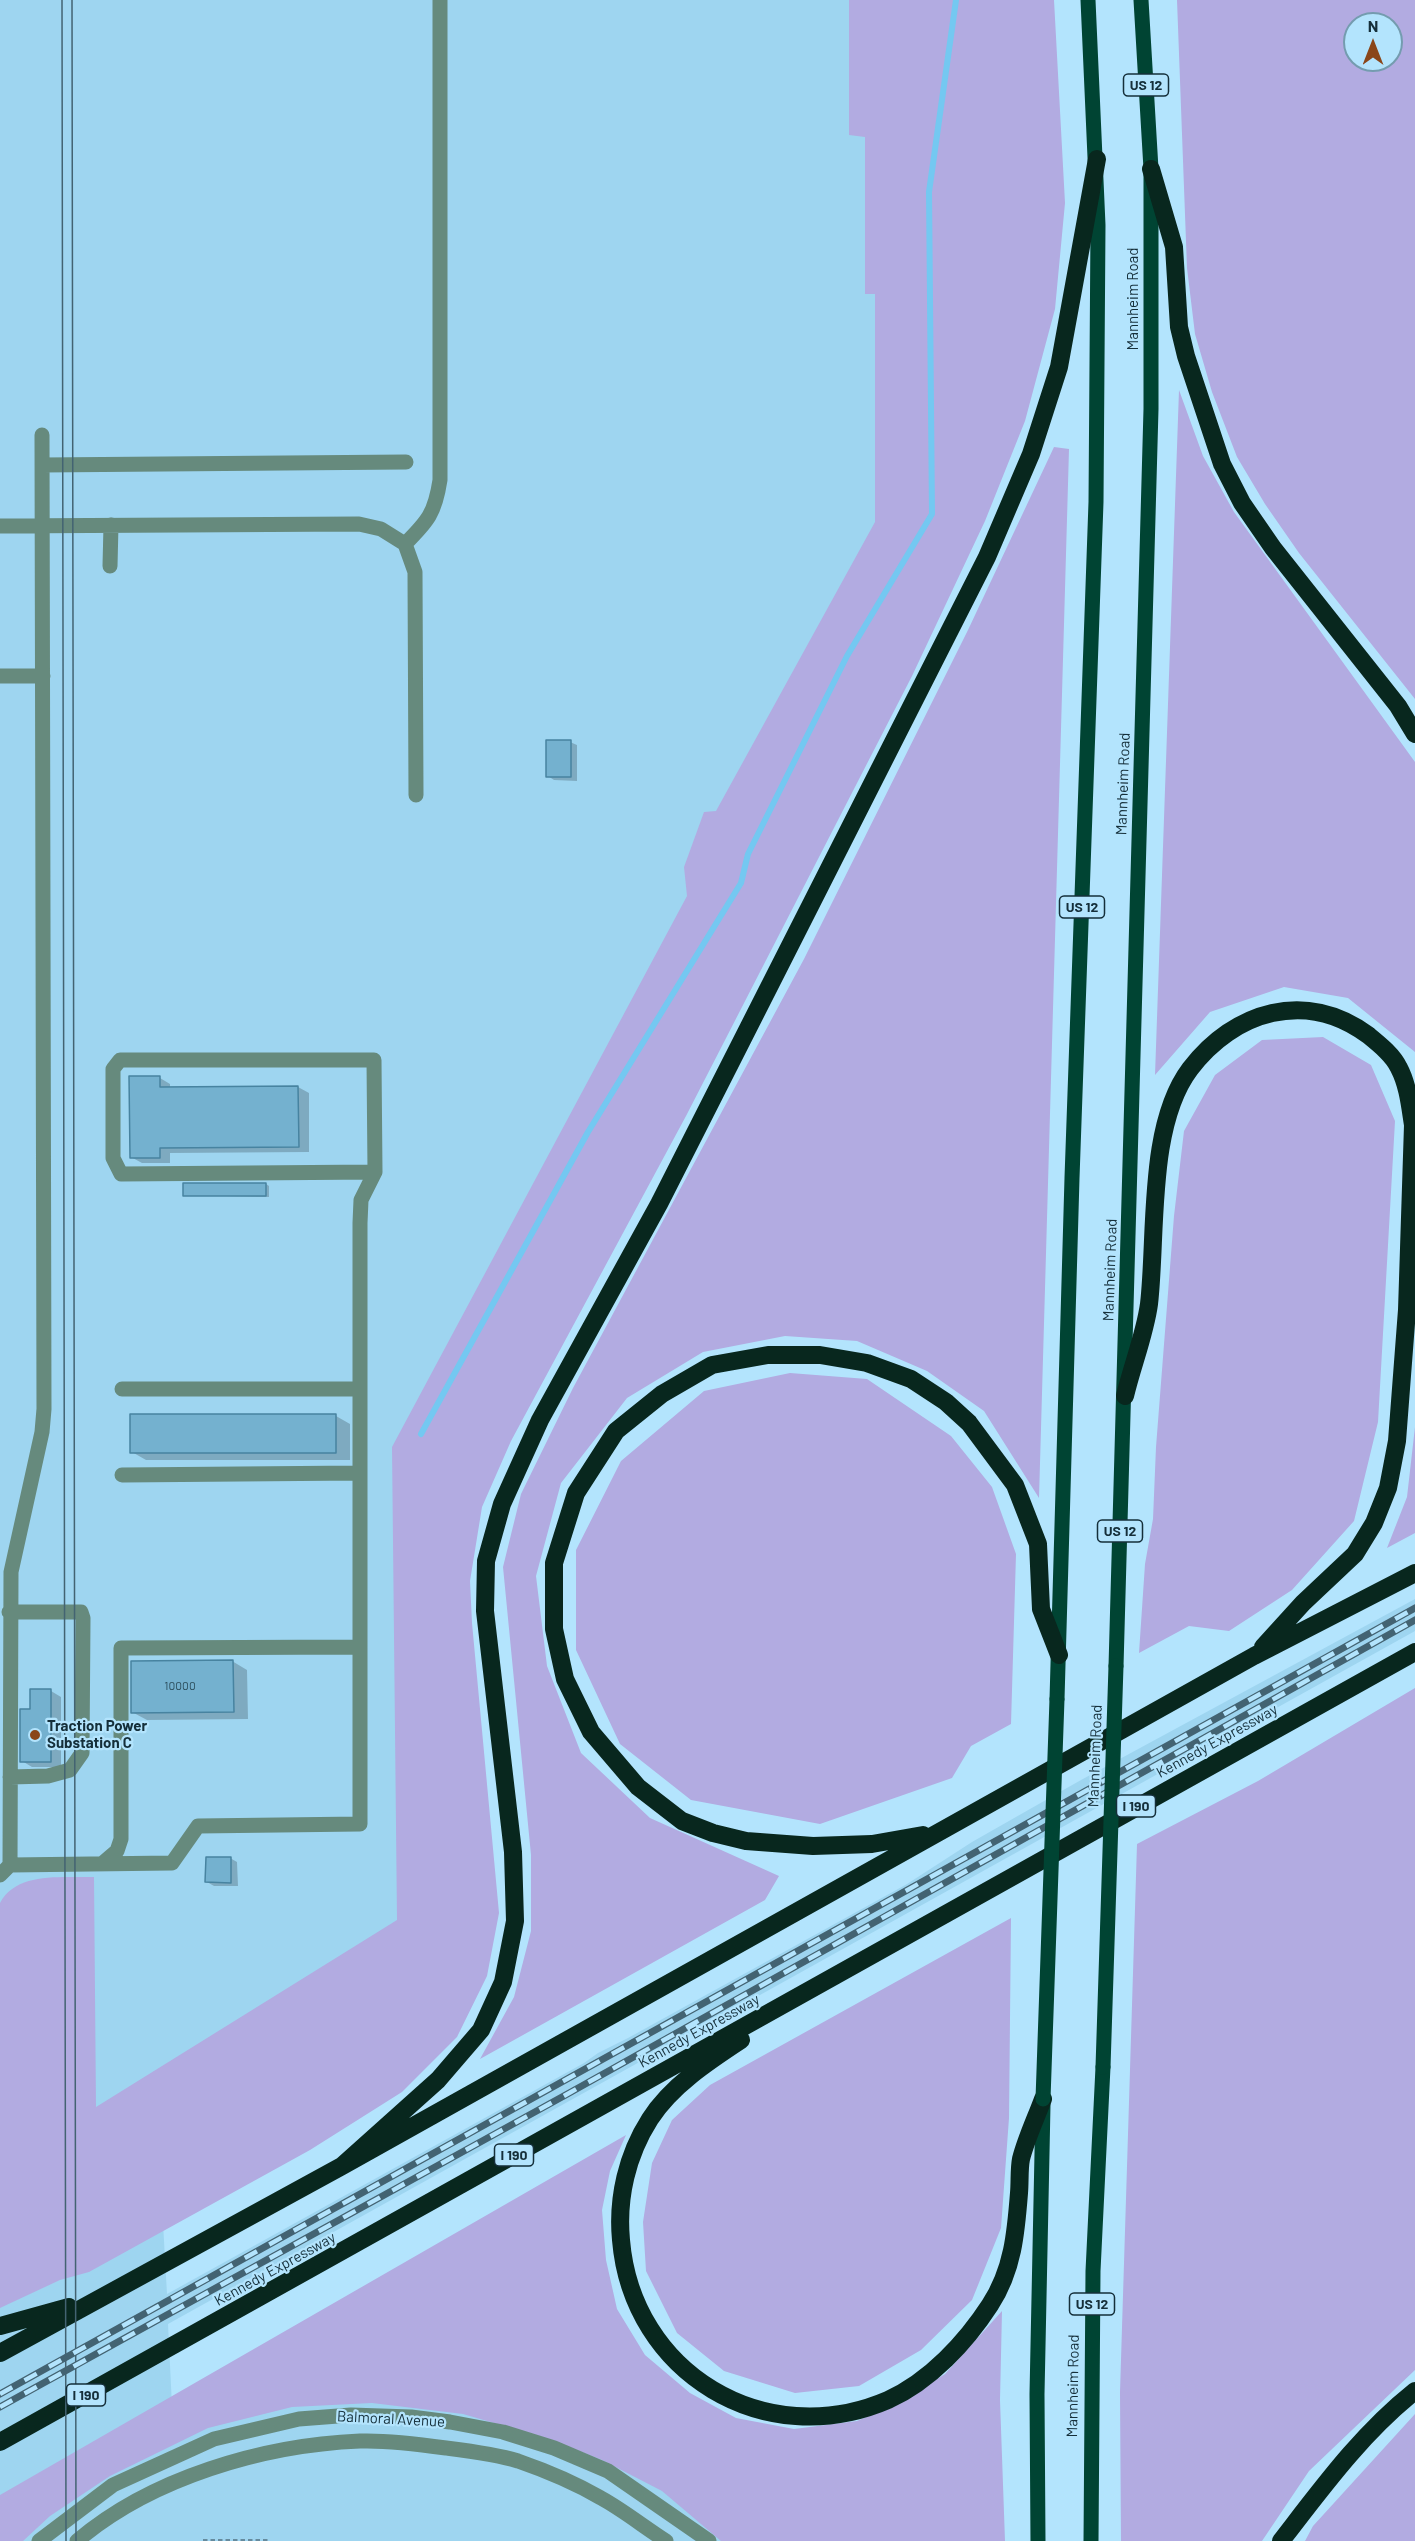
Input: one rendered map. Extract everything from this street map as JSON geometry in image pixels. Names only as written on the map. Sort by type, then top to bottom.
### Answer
[{"type":"highway","points":[[342,2166],[438,2080],[481,2030],[503,1982],[515,1921],[513,1852],[485,1611],[486,1561],[502,1504],[540,1420],[659,1204],[987,556],[1031,454],[1059,368],[1097,159]]},
{"type":"highway","points":[[1151,169],[1174,247],[1179,327],[1186,356],[1222,464],[1242,503],[1273,548],[1398,706],[1415,734]]},
{"type":"highway","points":[[1125,1396],[1149,1306],[1159,1162],[1170,1110],[1189,1071],[1221,1036],[1251,1018],[1282,1011],[1318,1012],[1351,1023],[1379,1044],[1399,1067],[1409,1095],[1413,1125],[1407,1310],[1396,1441],[1388,1488],[1374,1523],[1355,1554],[1303,1603],[1254,1656]]},
{"type":"highway","points":[[959,1822],[915,1838],[872,1844],[813,1846],[769,1844],[713,1833],[682,1821],[638,1787],[591,1732],[565,1680],[554,1629],[554,1563],[576,1493],[616,1431],[662,1394],[712,1365],[768,1355],[820,1355],[867,1363],[910,1379],[946,1402],[969,1422],[1015,1485],[1038,1544],[1041,1609],[1059,1655]]},
{"type":"highway","points":[[0,2353],[342,2166],[1254,1656],[1415,1573]]},
{"type":"highway","name":"Kennedy Expressway","points":[[2,2441],[1415,1652]]},
{"type":"highway","points":[[858,1963],[698,2071],[670,2096],[651,2118],[635,2145],[624,2178],[619,2223],[623,2265],[635,2302],[652,2335],[676,2362],[702,2385],[737,2402],[775,2413],[820,2415],[853,2410],[889,2399],[920,2380],[969,2335],[992,2302],[1009,2268],[1016,2236],[1021,2159],[1043,2099]]},
{"type":"highway","points":[[0,2326],[99,2298]]},
{"type":"highway","points":[[1281,2541],[1346,2456],[1415,2391]]},
{"type":"main road","name":"US 12","points":[[1038,2541],[1037,2394],[1043,2099],[1096,502],[1097,159],[1088,0]]},
{"type":"main road","name":"Mannheim Road","points":[[1091,2541],[1093,2271],[1103,2067],[1125,1396],[1151,409],[1151,169],[1141,0]]},
{"type":"street","points":[[405,544],[429,519],[437,500],[440,480],[440,0]]},
{"type":"street","points":[[42,435],[44,1409],[42,1432],[11,1572],[9,1612],[10,1777],[5,1870],[103,1863],[172,1863],[198,1826],[360,1824],[361,1200],[375,1172],[374,1060],[120,1060],[112,1069],[113,1158],[121,1174],[375,1172]]},
{"type":"street","points":[[42,465],[406,462]]},
{"type":"street","points":[[0,526],[359,524],[381,529],[405,544],[415,572],[416,795]]},
{"type":"street","points":[[110,566],[111,525]]},
{"type":"street","points":[[0,676],[43,676]]},
{"type":"street","points":[[122,1389],[360,1389]]},
{"type":"street","points":[[122,1474],[359,1473]]},
{"type":"street","points":[[9,1612],[81,1612],[83,1618],[82,1753],[70,1770],[48,1776],[10,1777]]},
{"type":"street","points":[[103,1863],[117,1851],[121,1839],[121,1648],[360,1647]]},
{"type":"street","name":"Balmoral Avenue","points":[[39,2541],[113,2485],[214,2439],[299,2419],[351,2415],[411,2417],[450,2422],[503,2432],[554,2448],[608,2471],[709,2541]]},
{"type":"street","name":"Balmoral Avenue","points":[[77,2541],[95,2525],[150,2494],[215,2466],[302,2446],[361,2441],[459,2449],[517,2461],[601,2498],[666,2541]]},
{"type":"path","points":[[203,2541],[270,2541]]},
{"type":"shaded area","points":[[0,0],[970,0],[950,522],[427,1456],[434,1968],[160,2170],[167,2294],[584,2063],[598,2053],[907,1884],[972,1842],[1081,1780],[1415,1599],[1415,1631],[168,2324],[172,2406],[355,2377],[519,2401],[748,2541],[0,2541]]},
{"type":"shaded area","points":[[849,0],[1054,0],[1065,203],[1055,309],[1025,421],[985,521],[912,676],[686,1116],[511,1441],[482,1507],[470,1581],[499,1913],[487,1976],[457,2037],[402,2092],[310,2150],[89,2272],[60,2280],[0,2308],[0,1903],[8,1893],[29,1881],[42,1878],[94,1877],[96,2107],[397,1920],[392,1447],[687,896],[684,867],[704,812],[716,811],[875,522],[875,294],[865,294],[865,137],[849,135]]},
{"type":"shaded area","points":[[1177,0],[1415,0],[1415,699],[1299,553],[1265,504],[1237,457],[1212,392],[1195,334],[1187,268]]},
{"type":"shaded area","points":[[1179,390],[1203,456],[1234,512],[1415,762],[1415,1052],[1348,998],[1284,987],[1210,1012],[1155,1075]]},
{"type":"shaded area","points":[[1054,447],[1069,449],[1039,1498],[984,1411],[927,1371],[857,1341],[785,1336],[703,1352],[627,1398],[561,1483],[536,1576],[547,1666],[581,1753],[650,1818],[779,1876],[765,1900],[480,2059],[514,1997],[531,1931],[531,1855],[503,1567],[521,1494],[573,1388],[804,959],[968,630]]},
{"type":"shaded area","points":[[1323,1037],[1371,1065],[1395,1121],[1378,1422],[1354,1521],[1292,1590],[1229,1631],[1189,1626],[1139,1653],[1145,1564],[1153,1519],[1156,1447],[1174,1216],[1184,1131],[1215,1075],[1262,1040]]},
{"type":"shaded area","points":[[790,1373],[867,1379],[951,1436],[992,1487],[1016,1554],[1011,1724],[971,1746],[952,1778],[820,1824],[691,1800],[620,1744],[576,1650],[576,1550],[621,1461],[704,1391]]},
{"type":"shaded area","points":[[1415,1427],[1415,1533],[1387,1548],[1407,1497]]},
{"type":"shaded area","points":[[1415,1688],[1415,2370],[1309,2471],[1262,2541],[1121,2541],[1120,2392],[1137,1844],[1258,1781]]},
{"type":"shaded area","points":[[1011,1918],[1009,2118],[1001,2228],[972,2300],[921,2350],[859,2386],[795,2393],[724,2371],[677,2333],[646,2271],[643,2222],[652,2163],[672,2120],[710,2085]]},
{"type":"shaded area","points":[[626,2135],[610,2171],[602,2210],[606,2260],[617,2309],[645,2355],[690,2393],[736,2418],[794,2429],[857,2421],[899,2403],[945,2374],[1002,2311],[1000,2400],[1005,2541],[721,2541],[662,2491],[602,2460],[549,2439],[463,2414],[372,2403],[292,2407],[208,2428],[110,2476],[50,2516],[23,2541],[0,2541],[0,2495]]},
{"type":"shaded area","points":[[1415,2414],[1415,2541],[1305,2541],[1313,2526]]},
{"type":"building","points":[[546,740],[571,740],[571,777],[546,777]]},
{"type":"building","points":[[129,1076],[160,1076],[160,1087],[298,1086],[299,1147],[160,1148],[160,1158],[130,1158]]},
{"type":"building","points":[[183,1183],[266,1183],[266,1196],[183,1196]]},
{"type":"building","points":[[130,1414],[336,1414],[336,1453],[130,1453]]},
{"type":"building","points":[[233,1660],[234,1712],[131,1713],[131,1661]]},
{"type":"building","name":"Traction Power Substation C","points":[[30,1689],[51,1689],[51,1762],[20,1762],[20,1709],[30,1709]]},
{"type":"building","points":[[206,1857],[231,1857],[231,1883],[205,1882]]},
{"type":"waterway","points":[[421,1434],[588,1132],[741,883],[748,854],[847,656],[932,514],[929,192],[956,0]]},
{"type":"tram line","points":[[62,0],[66,2541]]},
{"type":"tram line","points":[[72,0],[76,2541]]},
{"type":"railway","points":[[0,2394],[1415,1608]]},
{"type":"railway","points":[[0,2407],[571,2092],[1415,1620]]},
{"type":"place","name":"Traction Power Substation C","points":[[35,1735]]}]
